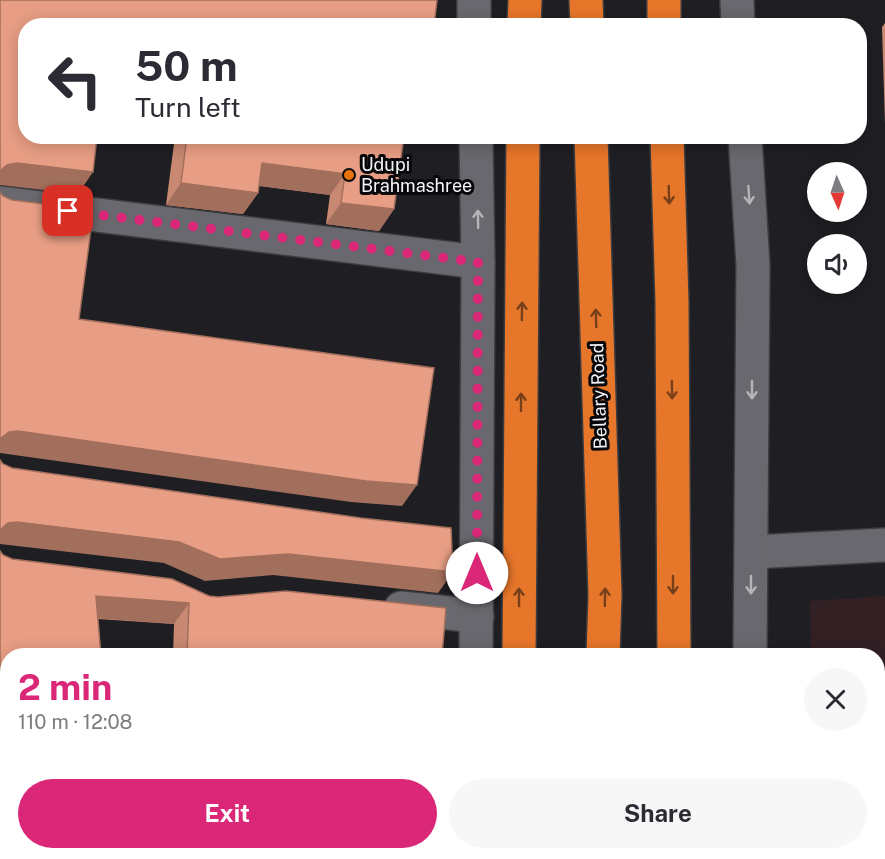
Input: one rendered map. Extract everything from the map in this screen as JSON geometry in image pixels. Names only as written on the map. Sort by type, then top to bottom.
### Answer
[{"type":"highway","points":[[524,18],[525,0]]},
{"type":"highway","points":[[586,0],[587,18]]},
{"type":"highway","points":[[664,0],[664,18]]},
{"type":"highway","points":[[519,648],[523,144]]},
{"type":"highway","name":"Bellary Road","points":[[591,144],[605,596],[603,648]]},
{"type":"highway","points":[[667,144],[672,313],[674,648]]},
{"type":"street","points":[[474,0],[474,18]]},
{"type":"street","points":[[737,0],[738,18]]},
{"type":"street","points":[[476,144],[478,262],[476,648]]},
{"type":"street","points":[[745,144],[753,265],[750,648]]},
{"type":"street","points":[[0,203],[478,262]]},
{"type":"street","points":[[442,528],[477,531]]},
{"type":"street","points":[[751,552],[885,545]]},
{"type":"street","points":[[374,605],[477,616]]},
{"type":"shaded area","points":[[885,596],[885,648],[811,648],[810,601]]},
{"type":"building","points":[[0,0],[437,0],[435,18],[18,18],[18,144],[96,144],[93,172],[17,163],[7,165],[0,171]]},
{"type":"building","points":[[186,144],[403,144],[394,209],[341,203],[345,174],[262,163],[258,193],[181,183]]},
{"type":"building","points":[[0,192],[12,200],[88,209],[87,214],[93,214],[79,319],[434,368],[417,485],[366,481],[18,431],[9,432],[0,439]]},
{"type":"building","points":[[0,460],[12,468],[361,518],[451,528],[453,572],[288,554],[220,559],[179,542],[17,522],[8,523],[0,530]]},
{"type":"building","points":[[0,551],[12,559],[172,579],[209,596],[286,591],[446,608],[443,648],[187,648],[189,603],[96,596],[100,648],[0,648]]},
{"type":"place","name":"Udupi Brahmashree","points":[[349,175]]},
{"type":"route","points":[[68,211],[478,262],[477,573]]}]
